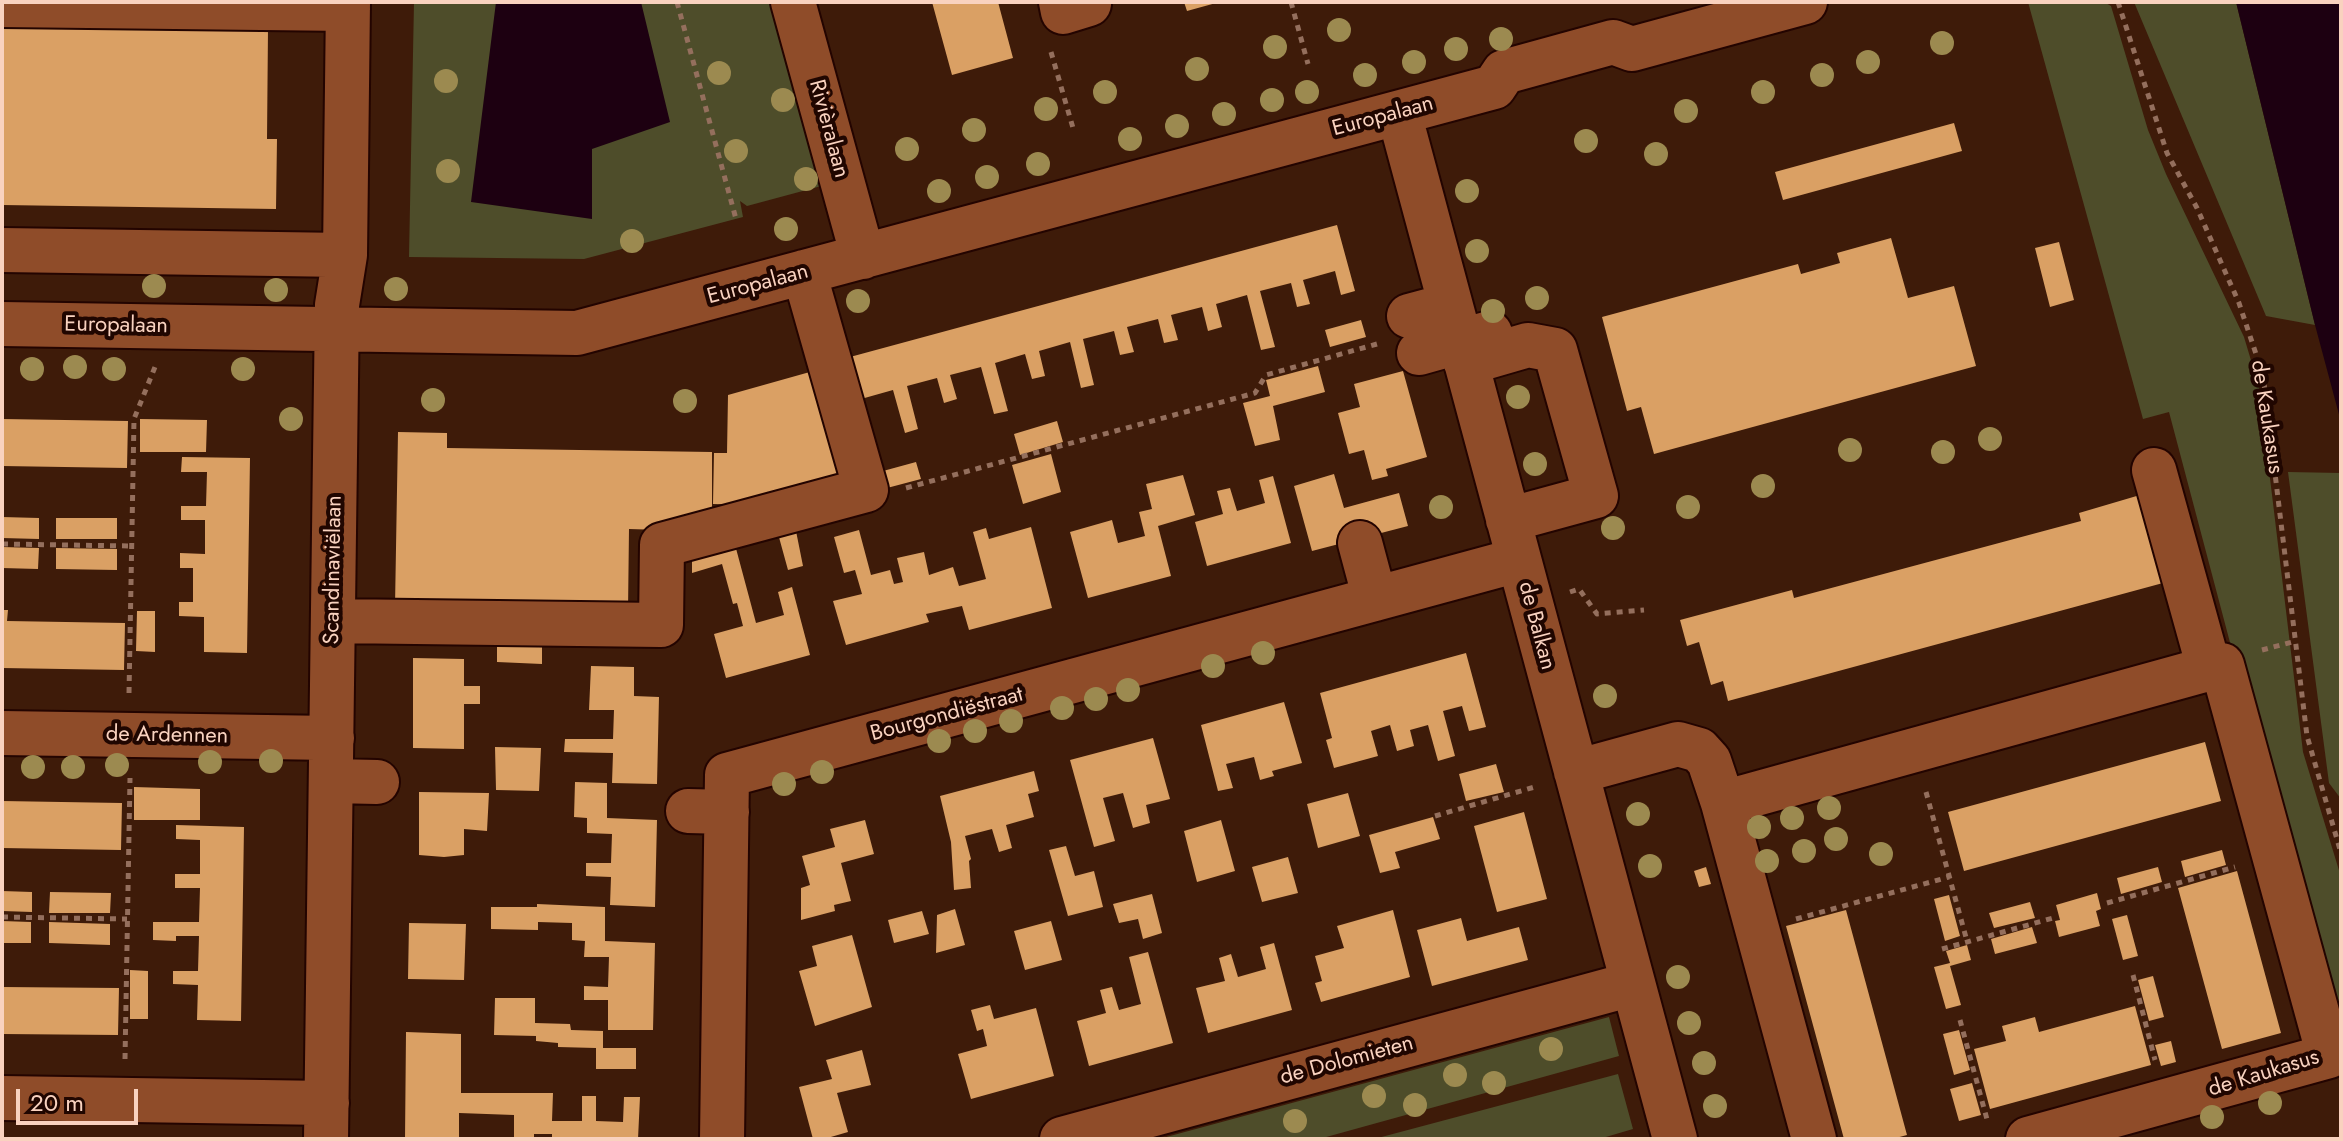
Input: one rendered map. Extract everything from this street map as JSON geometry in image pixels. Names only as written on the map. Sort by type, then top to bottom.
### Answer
[{"type":"street","name":"Rivièralaan","points":[[793,2],[863,257]]},
{"type":"street","name":"Europalaan","points":[[2,324],[577,333],[1494,87],[1508,94],[1621,66],[1632,49],[1805,2]]},
{"type":"street","points":[[2,5],[348,5]]},
{"type":"street","name":"Scandinaviëlaan","points":[[327,1121],[337,305],[345,255],[348,5]]},
{"type":"street","name":"de Balkan","points":[[1399,113],[1513,540],[1556,779],[1632,984],[1675,1139]]},
{"type":"street","points":[[2,250],[345,255]]},
{"type":"street","points":[[334,621],[661,625],[662,545],[866,490],[804,272]]},
{"type":"street","points":[[1404,337],[1459,336],[1530,321]]},
{"type":"street","name":"Bourgondiëstraat","points":[[722,1139],[707,812],[727,775],[1375,599],[1513,540],[1596,496],[1555,350],[1459,336]]},
{"type":"street","name":"de Kaukasus","points":[[2028,1139],[2329,1056],[2222,665],[2209,668],[2154,470]]},
{"type":"street","points":[[1360,543],[1375,599]]},
{"type":"street","points":[[1723,803],[2209,668]]},
{"type":"street","points":[[1556,779],[1677,730],[1706,757],[1715,772],[1814,1139]]},
{"type":"street","name":"de Ardennen","points":[[2,733],[332,738]]},
{"type":"street","points":[[332,781],[377,782]]},
{"type":"street","name":"de Dolomieten","points":[[1062,1139],[1632,984]]},
{"type":"street","points":[[2,1098],[327,1121]]},
{"type":"path","points":[[677,2],[736,219]]},
{"type":"path","points":[[1291,2],[1308,64]]},
{"type":"path","name":"de Kaukasus","points":[[2118,2],[2167,153],[2197,208],[2239,303],[2263,375],[2293,642],[2309,746],[2341,853]]},
{"type":"path","points":[[1049,44],[1073,128]]},
{"type":"path","points":[[902,489],[1255,393],[1266,375],[1404,337]]},
{"type":"path","points":[[129,697],[134,419],[156,362]]},
{"type":"path","points":[[2,544],[132,546]]},
{"type":"path","points":[[1568,592],[1579,589],[1597,614],[1644,610]]},
{"type":"path","points":[[1435,816],[1556,779]]},
{"type":"path","points":[[1923,780],[1967,941]]},
{"type":"path","points":[[124,1071],[128,787]]},
{"type":"path","points":[[2107,903],[2239,866]]},
{"type":"path","points":[[1792,920],[1949,877]]},
{"type":"path","points":[[2,917],[127,919]]},
{"type":"path","points":[[1942,949],[2053,918]]},
{"type":"path","points":[[2133,975],[2156,1066]]},
{"type":"path","points":[[1960,1020],[1986,1113]]},
{"type":"shaded area","points":[[414,2],[774,2],[825,185],[747,206],[740,201],[743,217],[584,259],[409,257]]},
{"type":"shaded area","points":[[496,2],[641,2],[670,122],[592,149],[592,219],[471,202]]},
{"type":"shaded area","points":[[2028,2],[2104,2],[2111,6],[2148,130],[2244,337],[2259,387],[2303,752],[2341,877],[2341,1062],[2169,412],[2143,419]]},
{"type":"shaded area","points":[[2134,2],[2236,2],[2315,325],[2266,316]]},
{"type":"shaded area","points":[[2236,2],[2341,2],[2341,422],[2315,325]]},
{"type":"shaded area","points":[[2288,472],[2341,473],[2341,799],[2329,783]]},
{"type":"shaded area","points":[[1609,1017],[1619,1056],[1319,1139],[1159,1139]]},
{"type":"shaded area","points":[[1618,1074],[1633,1129],[1599,1139],[1374,1139]]},
{"type":"building","points":[[932,2],[998,2],[1013,58],[952,75]]},
{"type":"building","points":[[1184,2],[1216,2],[1216,3],[1187,11]]},
{"type":"building","points":[[2,25],[268,29],[267,139],[277,139],[276,209],[2,205]]},
{"type":"building","points":[[1954,123],[1962,151],[1783,200],[1775,172]]},
{"type":"building","points":[[1337,225],[1355,291],[1341,295],[1335,271],[1303,280],[1310,304],[1297,307],[1291,283],[1260,291],[1275,347],[1261,350],[1247,295],[1216,304],[1222,327],[1208,331],[1202,307],[1171,315],[1178,340],[1164,343],[1158,319],[1127,327],[1134,352],[1120,355],[1114,331],[1083,339],[1094,385],[1081,388],[1070,342],[1039,351],[1045,376],[1032,379],[1025,354],[995,363],[1008,411],[994,414],[981,367],[950,375],[957,399],[944,403],[937,378],[907,386],[918,429],[905,433],[893,390],[861,399],[850,357]]},
{"type":"building","points":[[1891,238],[1908,298],[1954,286],[1976,366],[1654,454],[1641,407],[1627,411],[1602,317],[1798,264],[1801,274],[1840,263],[1837,253]]},
{"type":"building","points":[[2059,242],[2074,300],[2050,307],[2035,248]]},
{"type":"building","points":[[1361,320],[1366,337],[1330,347],[1325,330]]},
{"type":"building","points":[[1318,366],[1325,392],[1273,406],[1280,440],[1255,446],[1243,403],[1270,396],[1266,380]]},
{"type":"building","points":[[824,368],[854,477],[754,505],[713,504],[714,453],[727,453],[728,395]]},
{"type":"building","points":[[1403,371],[1427,457],[1386,469],[1388,476],[1372,480],[1364,450],[1349,454],[1338,413],[1360,407],[1354,384]]},
{"type":"building","points":[[2,419],[128,421],[127,468],[2,466]]},
{"type":"building","points":[[140,419],[207,420],[206,452],[140,452]]},
{"type":"building","points":[[1057,421],[1063,442],[1020,455],[1014,434]]},
{"type":"building","points":[[398,432],[447,433],[447,448],[712,452],[712,516],[662,530],[629,529],[628,611],[395,606]]},
{"type":"building","points":[[1051,454],[1061,492],[1023,504],[1012,465]]},
{"type":"building","points":[[182,457],[250,458],[247,653],[204,652],[204,617],[179,616],[179,602],[193,602],[193,568],[180,568],[180,553],[205,554],[205,520],[181,520],[181,506],[206,506],[207,472],[181,472]]},
{"type":"building","points":[[916,462],[921,479],[887,488],[883,471]]},
{"type":"building","points":[[1334,474],[1344,508],[1399,493],[1408,526],[1312,551],[1294,486]]},
{"type":"building","points":[[1183,475],[1195,515],[1158,526],[1171,576],[1088,598],[1070,532],[1112,520],[1118,543],[1145,536],[1139,512],[1152,509],[1146,484]]},
{"type":"building","points":[[1273,476],[1291,543],[1207,566],[1195,522],[1223,514],[1217,491],[1230,488],[1237,511],[1265,503],[1259,480]]},
{"type":"building","points":[[2140,495],[2163,583],[1728,701],[1723,681],[1711,685],[1699,642],[1687,646],[1680,620],[1792,590],[1794,598],[2081,521],[2079,513]]},
{"type":"building","points":[[2,517],[39,518],[39,539],[2,538]]},
{"type":"building","points":[[56,518],[117,518],[117,539],[56,539]]},
{"type":"building","points":[[795,526],[803,566],[788,570],[777,530]]},
{"type":"building","points":[[1031,527],[1052,608],[969,630],[962,606],[926,614],[929,622],[846,645],[833,601],[862,594],[855,570],[844,573],[834,537],[859,530],[871,575],[890,570],[894,584],[903,582],[897,558],[924,552],[929,575],[953,567],[959,586],[986,579],[973,532],[986,528],[989,539]]},
{"type":"building","points":[[734,541],[756,623],[784,615],[778,592],[792,587],[810,655],[726,678],[714,634],[743,626],[737,603],[733,604],[722,564],[692,573],[692,552]]},
{"type":"building","points":[[2,547],[39,548],[38,569],[2,568]]},
{"type":"building","points":[[56,548],[117,549],[117,570],[56,569]]},
{"type":"building","points":[[2,610],[8,610],[7,621],[125,623],[124,670],[2,668]]},
{"type":"building","points":[[137,611],[155,611],[155,652],[136,651]]},
{"type":"building","points":[[497,638],[542,639],[542,664],[497,662]]},
{"type":"building","points":[[1466,653],[1486,727],[1469,731],[1462,706],[1443,711],[1455,756],[1438,761],[1428,725],[1410,730],[1414,746],[1397,751],[1390,725],[1371,731],[1378,756],[1334,768],[1326,740],[1332,738],[1320,693]]},
{"type":"building","points":[[413,658],[464,659],[464,686],[480,686],[480,704],[464,704],[464,749],[413,748]]},
{"type":"building","points":[[591,666],[634,667],[634,696],[659,697],[657,784],[612,783],[613,753],[564,752],[565,739],[613,739],[614,710],[589,710]]},
{"type":"building","points":[[1284,702],[1302,763],[1272,771],[1274,776],[1260,780],[1254,757],[1226,764],[1233,788],[1218,791],[1201,725]]},
{"type":"building","points":[[1153,738],[1170,799],[1146,805],[1150,823],[1133,828],[1123,793],[1103,798],[1115,841],[1094,847],[1070,760]]},
{"type":"building","points":[[2205,742],[2221,801],[1964,871],[1948,812]]},
{"type":"building","points":[[495,747],[541,748],[539,791],[496,790]]},
{"type":"building","points":[[1496,764],[1504,792],[1466,801],[1459,774]]},
{"type":"building","points":[[1034,771],[1039,791],[1028,794],[1034,817],[1006,825],[1012,848],[999,852],[992,829],[965,836],[971,859],[971,888],[954,890],[951,842],[940,796]]},
{"type":"building","points":[[575,782],[607,783],[607,818],[657,820],[655,907],[610,905],[611,877],[586,876],[586,863],[611,863],[612,834],[587,833],[587,818],[574,817]]},
{"type":"building","points":[[134,787],[200,789],[200,820],[134,820]]},
{"type":"building","points":[[419,792],[489,793],[487,831],[464,829],[464,855],[419,855]]},
{"type":"building","points":[[1348,793],[1360,836],[1318,848],[1307,804]]},
{"type":"building","points":[[2,801],[122,803],[121,850],[2,848]]},
{"type":"building","points":[[1524,812],[1547,899],[1497,912],[1474,826]]},
{"type":"building","points":[[1433,817],[1440,839],[1395,852],[1400,868],[1380,873],[1369,835]]},
{"type":"building","points":[[865,820],[874,854],[841,863],[851,901],[834,905],[835,911],[801,920],[801,888],[810,885],[802,856],[835,847],[830,829]]},
{"type":"building","points":[[1221,820],[1235,871],[1197,882],[1184,831]]},
{"type":"building","points":[[176,825],[244,827],[241,1021],[197,1020],[198,985],[173,984],[173,971],[198,971],[199,936],[176,936],[176,941],[153,940],[153,922],[199,922],[200,888],[175,888],[175,874],[200,874],[200,840],[176,839]]},
{"type":"building","points":[[1066,846],[1075,876],[1094,871],[1103,907],[1068,916],[1049,850]]},
{"type":"building","points":[[2222,850],[2226,865],[2185,877],[2181,861]]},
{"type":"building","points":[[1288,857],[1298,893],[1262,902],[1252,867]]},
{"type":"building","points":[[1706,867],[1711,884],[1699,887],[1694,871]]},
{"type":"building","points":[[2158,867],[2162,882],[2121,894],[2117,878]]},
{"type":"building","points":[[2237,871],[2281,1033],[2222,1049],[2178,888]]},
{"type":"building","points":[[2,891],[32,892],[32,912],[2,911]]},
{"type":"building","points":[[50,892],[111,893],[110,913],[49,913]]},
{"type":"building","points":[[2097,893],[2101,909],[2096,911],[2100,926],[2059,937],[2055,921],[2060,920],[2056,905]]},
{"type":"building","points":[[1152,894],[1162,933],[1143,939],[1138,919],[1119,923],[1113,904]]},
{"type":"building","points":[[1949,895],[1960,936],[1945,941],[1934,899]]},
{"type":"building","points":[[2030,902],[2035,918],[1994,928],[1989,913]]},
{"type":"building","points":[[537,904],[605,907],[605,941],[655,943],[653,1030],[608,1030],[608,1000],[584,1000],[584,986],[608,987],[609,957],[584,957],[585,941],[572,940],[572,923],[538,922],[538,930],[491,929],[491,907],[537,907]]},
{"type":"building","points":[[955,909],[965,945],[936,953],[937,915]]},
{"type":"building","points":[[1393,910],[1410,977],[1321,1002],[1315,983],[1322,981],[1315,956],[1344,948],[1337,926]]},
{"type":"building","points":[[1846,910],[1907,1135],[1892,1139],[1844,1139],[1786,926]]},
{"type":"building","points":[[922,911],[929,934],[894,943],[888,920]]},
{"type":"building","points":[[2127,915],[2138,956],[2123,960],[2112,919]]},
{"type":"building","points":[[1461,918],[1467,941],[1519,927],[1528,960],[1432,986],[1417,930]]},
{"type":"building","points":[[2,921],[31,922],[31,943],[2,943]]},
{"type":"building","points":[[1051,921],[1062,960],[1025,970],[1014,931]]},
{"type":"building","points":[[49,922],[110,924],[110,945],[49,943]]},
{"type":"building","points":[[409,923],[466,924],[464,980],[408,979]]},
{"type":"building","points":[[2032,927],[2037,943],[1995,954],[1991,939]]},
{"type":"building","points":[[852,935],[872,1007],[815,1026],[799,971],[817,966],[812,946]]},
{"type":"building","points":[[1274,943],[1292,1010],[1208,1033],[1196,988],[1225,981],[1219,958],[1231,954],[1238,977],[1266,969],[1260,947]]},
{"type":"building","points":[[1967,945],[1971,960],[1950,966],[1961,1005],[1946,1009],[1934,967],[1950,963],[1946,951]]},
{"type":"building","points":[[1148,952],[1173,1043],[1089,1066],[1077,1021],[1106,1013],[1100,990],[1112,987],[1119,1010],[1141,1004],[1129,957]]},
{"type":"building","points":[[130,970],[148,971],[148,1019],[130,1019]]},
{"type":"building","points":[[2153,976],[2164,1017],[2149,1021],[2138,980]]},
{"type":"building","points":[[2,987],[119,988],[118,1035],[2,1034]]},
{"type":"building","points":[[495,998],[535,998],[535,1023],[570,1024],[571,1030],[603,1031],[603,1048],[636,1048],[636,1069],[596,1069],[596,1048],[558,1047],[558,1043],[536,1041],[536,1036],[494,1035]]},
{"type":"building","points":[[990,1005],[994,1019],[1036,1008],[1054,1076],[971,1099],[958,1054],[987,1046],[983,1029],[977,1031],[971,1010]]},
{"type":"building","points":[[2135,1006],[2151,1065],[1990,1109],[1974,1049],[2006,1041],[2002,1026],[2035,1017],[2039,1032]]},
{"type":"building","points":[[1959,1030],[1970,1070],[1954,1075],[1943,1034]]},
{"type":"building","points":[[406,1032],[461,1034],[461,1093],[553,1093],[552,1121],[582,1121],[582,1096],[596,1096],[596,1121],[623,1122],[624,1097],[640,1097],[638,1139],[552,1139],[552,1134],[534,1134],[534,1139],[514,1139],[514,1115],[459,1113],[459,1139],[405,1139]]},
{"type":"building","points":[[2171,1041],[2176,1062],[2161,1066],[2155,1045]]},
{"type":"building","points":[[862,1050],[871,1085],[837,1093],[848,1132],[813,1139],[799,1087],[832,1079],[826,1060]]},
{"type":"building","points":[[1972,1083],[1981,1115],[1959,1121],[1950,1089]]}]
